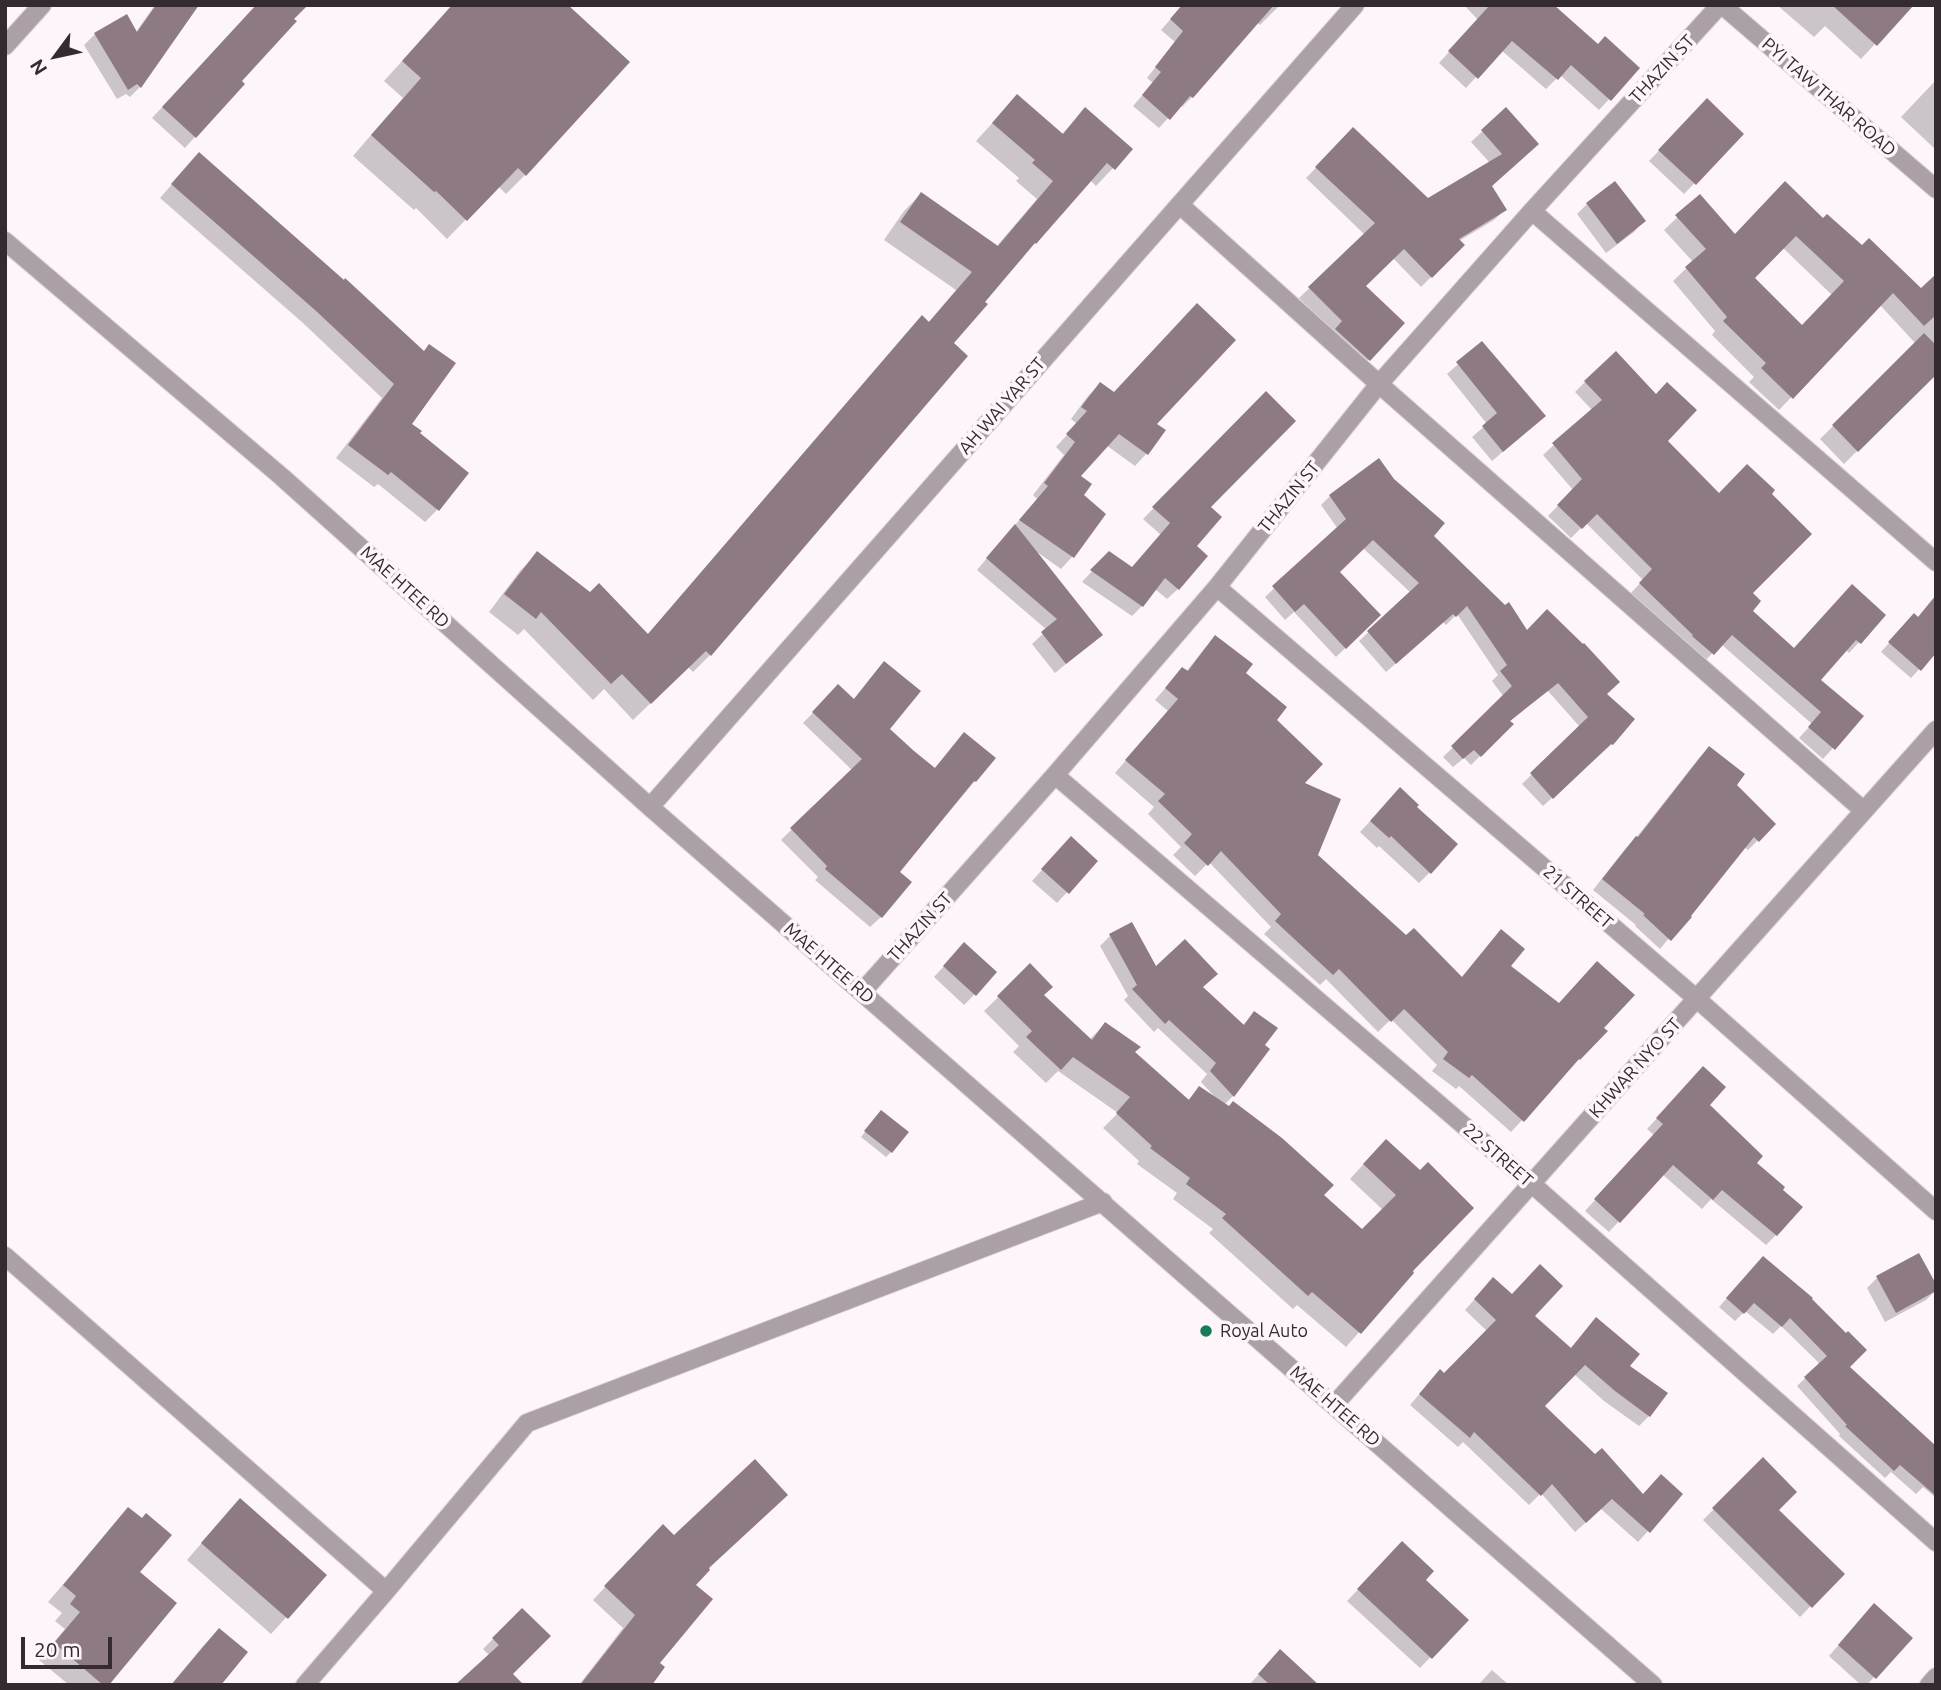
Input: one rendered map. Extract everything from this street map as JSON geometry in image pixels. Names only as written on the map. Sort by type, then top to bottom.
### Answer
[{"type":"street","points":[[5,46],[42,5]]},
{"type":"street","name":"AH WAI YAR ST","points":[[649,807],[1355,5]]},
{"type":"street","name":"PYI TAW THAR ROAD","points":[[1721,5],[1936,189]]},
{"type":"street","name":"THAZIN ST","points":[[862,992],[1217,587],[1379,384],[1532,211],[1721,5]]},
{"type":"street","points":[[1180,205],[1864,811]]},
{"type":"street","points":[[1532,211],[1936,562]]},
{"type":"street","name":"MAE HTEE RD","points":[[5,241],[282,477],[649,807],[1653,1685]]},
{"type":"street","name":"21 STREET","points":[[1217,587],[1696,999],[1936,1211]]},
{"type":"street","name":"KHWAR NYO ST","points":[[1334,1405],[1936,730]]},
{"type":"street","name":"22 STREET","points":[[1055,775],[1532,1184],[1936,1542]]},
{"type":"street","points":[[305,1685],[527,1423],[1103,1202]]},
{"type":"street","points":[[5,1256],[386,1591]]},
{"type":"street","points":[[1929,1685],[1936,1677]]},
{"type":"building","points":[[156,5],[199,5],[141,88],[137,84],[128,90],[94,33],[127,14],[137,32]]},
{"type":"building","points":[[256,5],[308,5],[294,19],[297,21],[242,81],[245,84],[196,138],[162,107]]},
{"type":"building","points":[[452,5],[568,5],[630,62],[526,176],[518,168],[467,221],[371,135],[421,78],[402,61]]},
{"type":"building","points":[[1182,5],[1274,5],[1193,98],[1190,96],[1170,120],[1142,95],[1161,72],[1155,67],[1183,31],[1170,19]]},
{"type":"building","points":[[1490,5],[1554,5],[1598,44],[1605,36],[1640,68],[1611,101],[1571,65],[1558,80],[1512,41],[1478,79],[1448,51]]},
{"type":"building","points":[[1832,5],[1914,5],[1877,46]]},
{"type":"building","points":[[1017,94],[1063,134],[1085,107],[1133,149],[1115,170],[1107,163],[985,302],[988,304],[954,343],[968,356],[711,656],[706,651],[651,704],[622,674],[611,684],[541,612],[536,619],[504,594],[537,551],[590,592],[599,583],[648,634],[922,315],[929,322],[972,272],[900,222],[921,192],[998,246],[1053,181],[1032,163],[1035,160],[992,123]]},
{"type":"building","points":[[1707,98],[1744,134],[1696,185],[1658,150]]},
{"type":"building","points":[[1506,107],[1539,144],[1492,186],[1507,210],[1459,239],[1465,245],[1432,278],[1404,249],[1366,286],[1405,323],[1370,361],[1335,329],[1342,321],[1308,287],[1375,223],[1315,167],[1353,127],[1428,198],[1502,154],[1481,130]]},
{"type":"building","points":[[199,152],[344,280],[345,278],[424,351],[429,344],[456,363],[412,424],[469,473],[439,511],[391,472],[388,475],[348,445],[394,384],[315,310],[171,184]]},
{"type":"building","points":[[1615,181],[1646,221],[1617,244],[1586,203]]},
{"type":"building","points":[[1785,181],[1823,218],[1827,214],[1862,245],[1869,238],[1921,288],[1936,274],[1936,315],[1924,326],[1893,293],[1793,399],[1761,368],[1766,363],[1723,321],[1727,317],[1685,267],[1706,249],[1675,215],[1700,194],[1735,234]],"holes":[[[1796,236],[1844,281],[1802,325],[1755,278]]]},
{"type":"building","points":[[1197,303],[1236,340],[1157,424],[1166,430],[1148,455],[1119,434],[1081,476],[1092,484],[1084,495],[1106,514],[1074,558],[1019,520],[1048,486],[1044,483],[1075,442],[1066,434],[1087,411],[1081,407],[1100,382],[1114,392]]},
{"type":"building","points":[[1924,333],[1936,345],[1936,375],[1858,452],[1832,425]]},
{"type":"building","points":[[1482,341],[1546,416],[1503,452],[1482,426],[1497,413],[1456,362]]},
{"type":"building","points":[[1616,351],[1656,394],[1667,382],[1697,410],[1668,441],[1719,493],[1747,464],[1775,490],[1772,494],[1812,534],[1753,593],[1761,601],[1753,611],[1794,648],[1852,584],[1886,615],[1861,644],[1856,640],[1821,680],[1864,716],[1835,750],[1808,727],[1821,712],[1732,635],[1714,655],[1692,636],[1639,583],[1652,569],[1597,514],[1582,529],[1557,505],[1582,479],[1552,443],[1602,400],[1584,381]]},
{"type":"building","points":[[1266,391],[1296,421],[1211,507],[1222,517],[1197,546],[1208,556],[1179,590],[1165,578],[1143,607],[1090,570],[1109,551],[1132,567],[1170,523],[1152,507]]},
{"type":"building","points":[[1379,458],[1394,479],[1445,523],[1434,536],[1505,605],[1509,602],[1527,630],[1547,609],[1584,643],[1620,682],[1607,694],[1635,719],[1613,745],[1553,799],[1530,773],[1588,717],[1558,683],[1510,721],[1514,724],[1481,757],[1474,750],[1463,759],[1451,746],[1512,686],[1500,671],[1507,665],[1467,606],[1456,617],[1453,614],[1396,664],[1367,631],[1419,583],[1373,540],[1340,572],[1381,615],[1346,649],[1304,604],[1295,612],[1272,586],[1346,519],[1329,495]]},
{"type":"building","points":[[1015,524],[1103,635],[1066,664],[1041,632],[1057,619],[986,558]]},
{"type":"building","points":[[1936,595],[1936,653],[1921,671],[1888,642],[1914,613],[1918,617]]},
{"type":"building","points":[[1215,635],[1253,664],[1246,673],[1287,707],[1277,720],[1323,764],[1305,783],[1341,799],[1318,855],[1406,935],[1414,928],[1462,977],[1501,929],[1525,949],[1511,966],[1559,1003],[1597,961],[1635,995],[1604,1028],[1608,1031],[1579,1059],[1524,1122],[1472,1075],[1469,1078],[1443,1059],[1448,1052],[1404,1009],[1391,1022],[1339,969],[1333,975],[1275,921],[1281,914],[1221,851],[1208,866],[1184,843],[1192,834],[1158,801],[1165,794],[1125,760],[1178,699],[1165,688],[1182,667],[1188,671]]},
{"type":"building","points":[[884,661],[921,691],[890,729],[914,751],[935,768],[964,732],[996,758],[900,872],[912,882],[882,918],[825,869],[827,866],[790,828],[862,759],[812,712],[838,684],[854,699]]},
{"type":"building","points":[[1709,746],[1745,774],[1737,785],[1776,824],[1759,842],[1754,837],[1671,941],[1643,915],[1645,914],[1602,879]]},
{"type":"building","points":[[1400,787],[1419,805],[1417,807],[1458,844],[1431,874],[1391,836],[1389,838],[1370,821]]},
{"type":"building","points":[[1071,836],[1098,861],[1069,894],[1041,869]]},
{"type":"building","points":[[1132,922],[1156,966],[1185,939],[1218,974],[1203,987],[1244,1025],[1254,1011],[1278,1028],[1265,1045],[1270,1049],[1234,1097],[1210,1071],[1216,1063],[1169,1020],[1165,1024],[1132,989],[1137,985],[1109,934]]},
{"type":"building","points":[[964,942],[997,972],[976,996],[943,966]]},
{"type":"building","points":[[1030,963],[1053,987],[1044,995],[1092,1040],[1105,1022],[1141,1047],[1135,1052],[1189,1100],[1199,1086],[1229,1106],[1233,1101],[1282,1138],[1334,1185],[1324,1195],[1362,1229],[1396,1195],[1363,1164],[1386,1139],[1420,1170],[1428,1162],[1474,1208],[1413,1271],[1361,1334],[1312,1292],[1308,1296],[1222,1218],[1226,1214],[1186,1184],[1190,1178],[1150,1148],[1152,1146],[1116,1113],[1130,1097],[1073,1057],[1061,1070],[1026,1037],[1032,1031],[997,996]]},
{"type":"building","points":[[1703,1066],[1726,1087],[1710,1105],[1763,1156],[1757,1163],[1803,1207],[1777,1236],[1722,1190],[1713,1200],[1673,1165],[1620,1223],[1594,1199],[1663,1124],[1656,1118]]},
{"type":"building","points":[[881,1110],[909,1132],[892,1153],[864,1131]]},
{"type":"building","points":[[1919,1253],[1936,1284],[1936,1291],[1896,1313],[1876,1276]]},
{"type":"building","points":[[1763,1256],[1813,1298],[1846,1333],[1848,1331],[1867,1350],[1850,1367],[1936,1446],[1936,1496],[1900,1465],[1894,1471],[1845,1426],[1847,1425],[1804,1377],[1827,1356],[1790,1318],[1782,1327],[1754,1303],[1744,1314],[1726,1298]]},
{"type":"building","points":[[1540,1264],[1563,1286],[1535,1316],[1571,1348],[1596,1317],[1640,1354],[1630,1366],[1668,1393],[1650,1417],[1585,1365],[1545,1406],[1595,1454],[1602,1448],[1643,1494],[1661,1474],[1683,1494],[1650,1533],[1612,1499],[1586,1523],[1552,1484],[1541,1496],[1474,1432],[1470,1438],[1419,1394],[1440,1369],[1444,1373],[1496,1320],[1474,1299],[1493,1277],[1512,1294]]},
{"type":"building","points":[[1763,1457],[1797,1492],[1779,1510],[1845,1574],[1812,1608],[1712,1508]]},
{"type":"building","points":[[755,1459],[788,1495],[709,1568],[696,1585],[713,1599],[660,1663],[665,1667],[652,1685],[580,1685],[635,1615],[604,1586],[663,1524],[674,1535]]},
{"type":"building","points":[[240,1498],[327,1575],[288,1619],[201,1543]]},
{"type":"building","points":[[128,1507],[142,1518],[146,1513],[172,1535],[140,1572],[177,1603],[109,1685],[103,1685],[54,1643],[80,1612],[70,1604],[76,1596],[63,1585]]},
{"type":"building","points":[[1402,1541],[1434,1571],[1426,1580],[1469,1620],[1432,1659],[1357,1589]]},
{"type":"building","points":[[1874,1603],[1913,1638],[1876,1679],[1838,1645]]},
{"type":"building","points":[[522,1608],[551,1636],[513,1674],[524,1685],[455,1685],[499,1645],[492,1638]]},
{"type":"building","points":[[219,1628],[248,1652],[221,1685],[171,1685]]},
{"type":"building","points":[[1280,1649],[1319,1685],[1270,1685],[1258,1674]]},
{"type":"place","name":"Royal Auto","points":[[1206,1331]]}]
